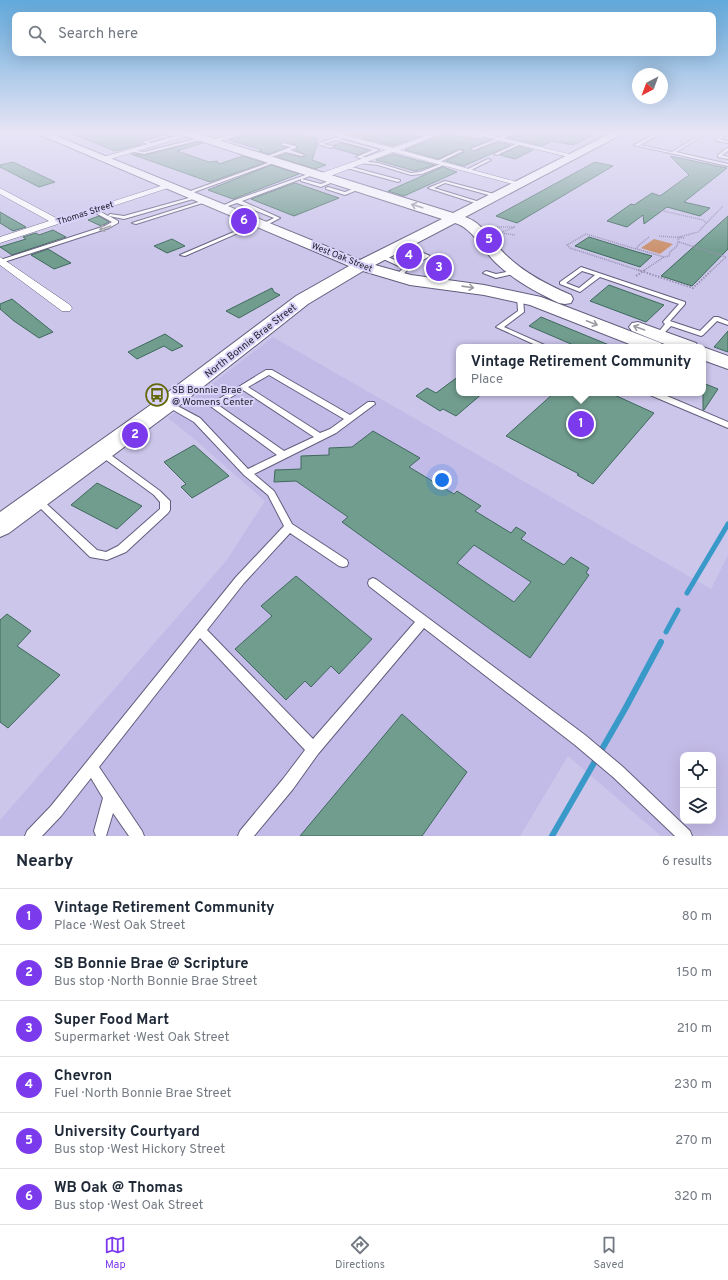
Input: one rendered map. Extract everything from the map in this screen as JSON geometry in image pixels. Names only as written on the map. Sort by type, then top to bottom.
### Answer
[{"type":"main road","name":"West Oak Street","points":[[137,172],[244,217],[261,220],[361,266],[402,272],[528,299],[661,335]]},
{"type":"main road","name":"West Oak Street","points":[[309,172],[318,175],[332,184],[360,188],[450,220],[473,226],[485,234],[495,254],[516,272],[552,293],[682,344]]},
{"type":"main road","name":"North Bonnie Brae Street","points":[[0,526],[167,404],[302,300],[361,266],[543,172]]},
{"type":"main road","points":[[528,299],[552,293]]},
{"type":"main road","points":[[706,354],[728,362]]},
{"type":"main road","points":[[706,367],[728,376]]},
{"type":"street","points":[[318,175],[329,172]]},
{"type":"street","points":[[475,172],[520,184]]},
{"type":"street","name":"Thomas Street","points":[[0,240],[170,186]]},
{"type":"street","points":[[0,191],[57,222]]},
{"type":"street","points":[[1,261],[66,308]]},
{"type":"lane","points":[[134,223],[197,197],[247,172]]},
{"type":"lane","points":[[366,172],[398,181]]},
{"type":"lane","points":[[404,172],[411,174],[423,172]]},
{"type":"lane","points":[[222,207],[318,175]]},
{"type":"lane","points":[[303,180],[322,186],[332,184]]},
{"type":"lane","points":[[481,204],[430,188],[445,182],[496,196]]},
{"type":"lane","points":[[96,209],[115,217],[124,218],[197,197]]},
{"type":"lane","points":[[183,255],[261,220],[237,202]]},
{"type":"lane","points":[[1,261],[107,227],[116,222],[96,209]]},
{"type":"lane","points":[[381,256],[402,272],[427,256],[401,245]]},
{"type":"lane","points":[[599,275],[580,290],[562,283],[581,269],[599,275],[683,304],[666,322],[661,335],[701,334],[716,318],[728,323]]},
{"type":"lane","points":[[486,273],[496,276],[516,272]]},
{"type":"lane","points":[[528,299],[520,312],[499,327],[539,344]]},
{"type":"lane","points":[[283,455],[213,405],[269,372],[350,419]]},
{"type":"lane","points":[[243,387],[320,438]]},
{"type":"lane","points":[[660,396],[728,426]]},
{"type":"lane","points":[[167,404],[197,420],[247,473],[271,493],[289,527],[343,563]]},
{"type":"lane","points":[[247,473],[334,431],[371,404]]},
{"type":"lane","points":[[36,500],[94,554],[107,556],[122,549],[165,510],[165,501],[157,493],[101,452]]},
{"type":"lane","points":[[32,836],[56,811],[240,580],[289,527]]},
{"type":"lane","points":[[373,583],[580,740],[618,772],[685,836]]},
{"type":"lane","points":[[245,836],[288,784],[313,749],[423,621]]},
{"type":"lane","points":[[200,630],[313,749]]},
{"type":"lane","points":[[91,767],[110,798],[137,836]]},
{"type":"lane","points":[[102,831],[110,798]]},
{"type":"path","points":[[679,237],[698,232],[723,206]]},
{"type":"path","points":[[650,208],[703,220],[712,217]]},
{"type":"path","points":[[703,220],[707,224]]},
{"type":"path","points":[[485,234],[515,227],[500,233]]},
{"type":"path","points":[[485,234],[500,233],[515,235]]},
{"type":"path","points":[[679,237],[679,242],[676,248],[669,254],[670,256],[664,257],[636,250],[586,234],[567,245],[568,247],[617,264],[693,288],[726,257],[724,255],[679,242]]},
{"type":"path","points":[[659,236],[685,238]]},
{"type":"path","points":[[636,250],[637,247],[649,237]]},
{"type":"path","points":[[586,253],[589,250]]},
{"type":"path","points":[[655,254],[661,260]]},
{"type":"path","points":[[636,276],[664,257]]},
{"type":"path","points":[[617,264],[620,260]]},
{"type":"shaded area","points":[[654,239],[673,244],[660,254],[641,248]]},
{"type":"shaded area","points":[[273,337],[711,589],[728,555],[728,836],[661,836],[568,756],[520,836],[0,836],[0,820],[226,561],[265,501],[168,418]]},
{"type":"building","points":[[10,172],[34,172],[55,182],[39,187]]},
{"type":"building","points":[[182,172],[238,172],[210,182]]},
{"type":"building","points":[[253,172],[293,172],[299,174],[233,199],[208,190]]},
{"type":"building","points":[[432,172],[457,172],[404,196],[388,191]]},
{"type":"building","points":[[577,172],[603,172],[517,223],[496,216]]},
{"type":"building","points":[[686,172],[722,172],[684,202],[710,208],[700,216],[667,207],[644,224],[643,215],[627,227],[607,221],[631,204],[634,205],[652,193],[660,196],[689,175]]},
{"type":"building","points":[[295,183],[339,198],[294,216],[251,199]]},
{"type":"building","points":[[0,212],[26,227],[13,231],[0,223]]},
{"type":"building","points":[[99,216],[109,222],[101,226],[88,220]]},
{"type":"building","points":[[728,216],[728,249],[692,286],[661,276]]},
{"type":"building","points":[[53,230],[66,237],[12,255],[0,247],[26,239],[23,237],[36,233],[39,235]]},
{"type":"building","points":[[589,237],[652,256],[640,267],[575,246]]},
{"type":"building","points":[[172,239],[185,246],[167,253],[154,246]]},
{"type":"building","points":[[48,249],[71,263],[54,269],[31,255]]},
{"type":"building","points":[[609,285],[664,305],[646,322],[590,301]]},
{"type":"building","points":[[272,288],[274,292],[280,295],[239,318],[226,311]]},
{"type":"building","points":[[12,299],[53,332],[39,338],[14,321],[0,309],[0,304]]},
{"type":"building","points":[[541,317],[607,344],[571,344],[529,326]]},
{"type":"building","points":[[728,331],[728,352],[714,347]]},
{"type":"building","points":[[165,334],[183,346],[172,351],[164,346],[137,359],[128,352]]},
{"type":"building","points":[[456,378],[456,396],[479,396],[456,416],[443,409],[440,411],[416,396],[427,388],[436,393]]},
{"type":"building","points":[[706,384],[718,389],[703,410],[703,396],[706,396]]},
{"type":"building","points":[[551,396],[617,396],[654,413],[593,484],[577,475],[579,474],[506,436]]},
{"type":"building","points":[[373,431],[420,458],[409,467],[454,494],[457,491],[481,506],[475,511],[511,533],[516,527],[526,533],[521,539],[564,565],[571,557],[589,568],[586,573],[589,575],[530,658],[342,522],[348,517],[296,481],[274,482],[275,470],[301,469],[301,456],[329,455],[329,448],[352,447]],"holes":[[[474,545],[531,582],[514,602],[457,563]]]},
{"type":"building","points":[[194,445],[229,476],[192,498],[181,487],[186,484],[164,462]]},
{"type":"building","points":[[97,483],[142,506],[117,529],[71,505]]},
{"type":"building","points":[[296,576],[372,639],[339,674],[331,666],[311,687],[305,681],[286,700],[235,649],[272,616],[261,606]]},
{"type":"building","points":[[7,614],[31,631],[17,646],[60,675],[8,728],[0,722],[0,620]]},
{"type":"building","points":[[402,714],[467,772],[422,836],[300,836]]},
{"type":"waterway","points":[[687,593],[728,524]]},
{"type":"waterway","points":[[666,632],[678,610]]},
{"type":"waterway","points":[[552,836],[625,709],[661,642]]},
{"type":"place","name":"WB Oak @ Thomas","points":[[244,221]]},
{"type":"place","name":"University Courtyard","points":[[489,240]]},
{"type":"place","name":"Chevron","points":[[409,256]]},
{"type":"place","name":"Super Food Mart","points":[[439,268]]},
{"type":"place","name":"SB Bonnie Brae @ Womens Center","points":[[157,395]]},
{"type":"place","name":"Vintage Retirement Community","points":[[581,424]]},
{"type":"place","name":"SB Bonnie Brae @ Scripture","points":[[135,435]]}]
